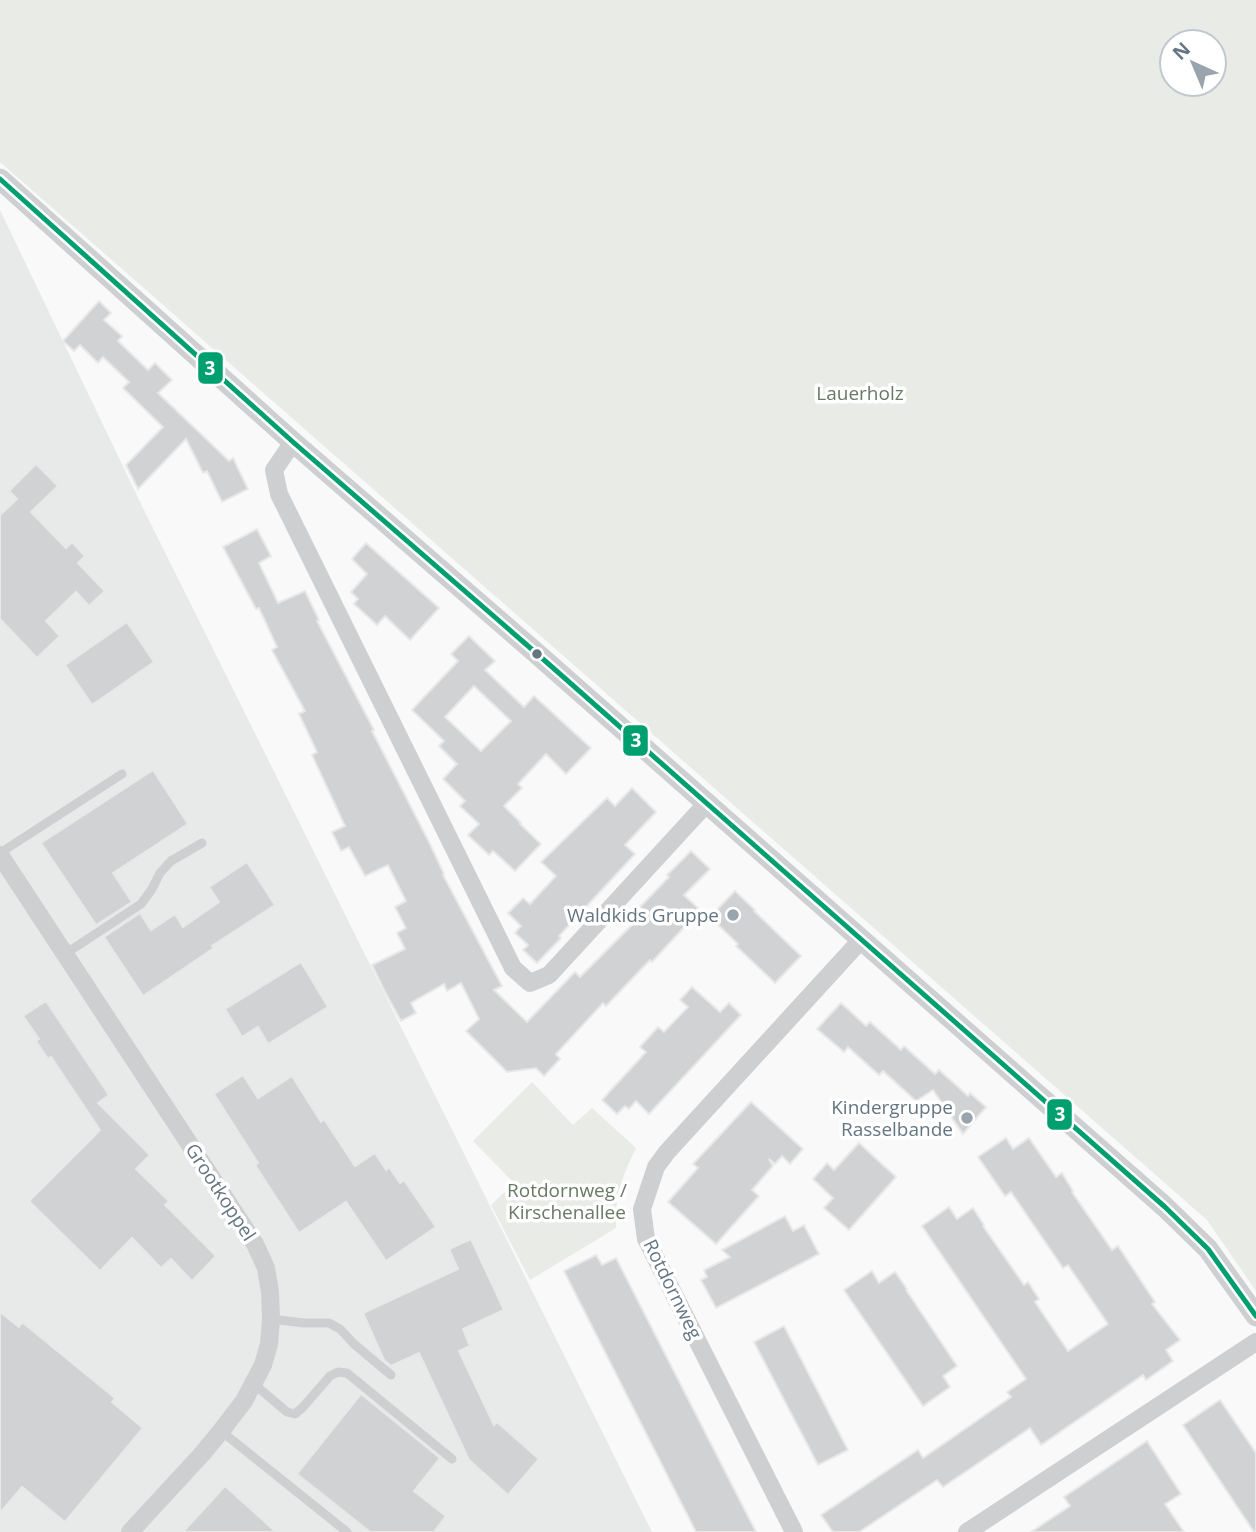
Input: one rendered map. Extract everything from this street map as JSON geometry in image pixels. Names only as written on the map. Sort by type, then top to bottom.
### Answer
[{"type":"street","points":[[0,179],[293,442],[862,939],[1187,1228],[1208,1249],[1256,1316]]},
{"type":"street","points":[[293,442],[274,470],[279,494],[513,968],[530,983],[549,975],[707,803]]},
{"type":"street","name":"Grootkoppel","points":[[0,854],[255,1244],[267,1268],[271,1320],[269,1344],[254,1384],[244,1401],[202,1454],[130,1532]]},
{"type":"street","name":"Rotdornweg","points":[[794,1532],[646,1238],[642,1209],[656,1167],[667,1152],[862,939]]},
{"type":"street","points":[[967,1532],[1256,1342]]},
{"type":"lane","points":[[0,854],[122,774]]},
{"type":"lane","points":[[65,954],[141,904],[160,873],[171,861],[202,843]]},
{"type":"lane","points":[[271,1320],[329,1323],[340,1329],[391,1375]]},
{"type":"lane","points":[[254,1384],[287,1412],[295,1413],[330,1376],[338,1372],[347,1373],[452,1459]]},
{"type":"lane","points":[[221,1431],[347,1532]]},
{"type":"shaded area","points":[[0,210],[143,508],[652,1532],[0,1532]]},
{"type":"green space","name":"Lauerholz","points":[[0,0],[1256,0],[1256,1291],[1207,1220],[0,162]]},
{"type":"green space","name":"Rotdornweg / Kirschenallee","points":[[532,1082],[573,1125],[592,1108],[636,1148],[620,1186],[616,1228],[530,1280],[491,1205],[514,1183],[473,1141]]},
{"type":"building","points":[[99,301],[111,313],[104,320],[122,336],[118,341],[148,370],[155,363],[172,380],[158,393],[229,461],[233,458],[248,489],[222,502],[207,471],[203,473],[186,439],[138,489],[126,465],[163,427],[123,388],[129,382],[103,357],[98,363],[80,345],[74,351],[63,341]]},
{"type":"building","points":[[36,464],[58,486],[31,512],[66,548],[72,542],[85,556],[78,563],[105,591],[89,606],[76,592],[46,621],[60,636],[37,658],[0,619],[0,515],[17,499],[9,491]]},
{"type":"building","points":[[257,529],[271,556],[259,563],[278,603],[305,591],[319,620],[317,621],[374,730],[372,731],[443,875],[502,986],[494,990],[527,1022],[575,972],[580,977],[645,912],[640,907],[691,851],[710,869],[684,895],[700,910],[652,962],[650,960],[606,1006],[603,1003],[556,1054],[560,1059],[544,1076],[536,1068],[507,1072],[466,1031],[479,1019],[461,983],[447,991],[444,984],[411,1003],[416,1013],[401,1021],[385,992],[372,965],[405,949],[397,933],[406,928],[395,907],[406,901],[388,865],[365,876],[349,847],[341,851],[332,832],[345,826],[312,755],[317,752],[299,714],[305,711],[272,650],[277,647],[259,608],[256,609],[223,547]]},
{"type":"building","points":[[366,543],[439,608],[410,640],[385,616],[377,625],[354,604],[358,599],[351,592],[367,574],[352,559]]},
{"type":"building","points":[[127,622],[154,662],[92,705],[65,665]]},
{"type":"building","points":[[469,636],[495,661],[485,670],[524,707],[534,696],[591,748],[566,774],[546,754],[518,784],[522,788],[504,806],[541,844],[515,871],[493,851],[489,855],[468,835],[479,824],[460,806],[465,801],[443,779],[457,764],[439,746],[444,741],[412,710],[458,661],[451,654]],"holes":[[[474,686],[511,721],[481,751],[445,717]]]},
{"type":"building","points":[[153,770],[188,824],[113,873],[132,902],[96,925],[41,843]]},
{"type":"building","points":[[632,788],[656,812],[625,845],[635,854],[537,963],[523,950],[528,945],[515,933],[521,926],[508,913],[523,898],[530,904],[556,876],[541,862],[607,798],[615,806]]},
{"type":"building","points":[[247,862],[275,905],[143,996],[104,937],[140,913],[151,930],[175,914],[183,927],[219,902],[209,887]]},
{"type":"building","points":[[735,891],[801,956],[775,983],[710,917]]},
{"type":"building","points":[[301,962],[328,1007],[268,1044],[258,1027],[242,1037],[225,1009]]},
{"type":"building","points":[[692,987],[720,1012],[729,1003],[741,1015],[649,1114],[636,1101],[629,1109],[625,1106],[617,1114],[602,1100],[646,1052],[640,1047],[658,1027],[664,1032],[688,1007],[680,1000]]},
{"type":"building","points":[[46,1001],[109,1095],[98,1103],[150,1155],[136,1169],[169,1201],[165,1205],[216,1256],[192,1281],[171,1259],[161,1268],[132,1238],[100,1271],[29,1201],[100,1130],[51,1057],[48,1059],[36,1041],[39,1039],[23,1016]]},
{"type":"building","points":[[841,1003],[866,1026],[870,1022],[901,1050],[904,1046],[935,1074],[939,1070],[968,1096],[970,1093],[986,1107],[963,1134],[933,1090],[916,1101],[883,1071],[879,1075],[848,1047],[844,1052],[817,1029]]},
{"type":"building","points":[[243,1075],[258,1098],[292,1076],[321,1122],[324,1119],[355,1166],[375,1153],[386,1170],[389,1167],[400,1183],[404,1180],[436,1227],[386,1261],[346,1202],[299,1233],[214,1094]]},
{"type":"building","points":[[751,1102],[803,1149],[790,1164],[782,1156],[775,1164],[769,1159],[773,1166],[752,1190],[759,1196],[716,1244],[668,1202],[698,1168],[693,1164]]},
{"type":"building","points":[[1006,1138],[1013,1149],[1029,1138],[1056,1177],[1062,1173],[1112,1250],[1118,1246],[1155,1302],[1152,1304],[1180,1340],[1166,1350],[1173,1361],[1146,1380],[1143,1375],[1041,1445],[1030,1428],[943,1487],[937,1480],[859,1532],[833,1532],[821,1515],[918,1450],[923,1458],[1011,1397],[1007,1392],[1026,1379],[922,1226],[949,1207],[957,1219],[973,1208],[1024,1285],[1028,1282],[1039,1299],[1035,1302],[1068,1351],[1108,1324],[1068,1265],[1063,1268],[1011,1192],[1005,1196],[978,1157]]},
{"type":"building","points":[[859,1143],[896,1177],[849,1230],[824,1208],[833,1198],[813,1179],[827,1163],[834,1170]]},
{"type":"building","points":[[785,1216],[793,1231],[804,1225],[819,1254],[716,1308],[701,1280],[707,1277],[704,1270],[730,1257],[722,1250]]},
{"type":"building","points":[[471,1239],[504,1310],[463,1329],[470,1346],[459,1351],[494,1425],[497,1422],[539,1459],[508,1495],[469,1460],[419,1353],[391,1366],[384,1360],[363,1313],[458,1269],[449,1249]]},
{"type":"building","points":[[596,1255],[602,1265],[616,1258],[756,1532],[696,1532],[564,1271]]},
{"type":"building","points":[[872,1271],[879,1283],[895,1272],[957,1366],[943,1376],[950,1387],[923,1406],[844,1290]]},
{"type":"building","points":[[0,1312],[19,1327],[22,1322],[115,1398],[112,1402],[143,1428],[65,1522],[22,1487],[0,1513]]},
{"type":"building","points":[[784,1326],[848,1450],[818,1465],[754,1342]]},
{"type":"building","points":[[361,1394],[440,1458],[414,1491],[446,1516],[434,1532],[370,1532],[297,1474]]},
{"type":"building","points":[[1220,1400],[1256,1453],[1256,1532],[1183,1425]]},
{"type":"building","points":[[1147,1441],[1181,1494],[1165,1504],[1184,1532],[1031,1532],[1070,1506],[1064,1497]]},
{"type":"building","points":[[225,1486],[276,1532],[183,1532]]},
{"type":"transit line","name":"3","points":[[0,179],[293,442],[1165,1207],[1208,1249],[1256,1316]]},
{"type":"place","name":"Waldkids Gruppe","points":[[733,915]]},
{"type":"place","name":"Kindergruppe Rasselbande","points":[[967,1118]]}]
